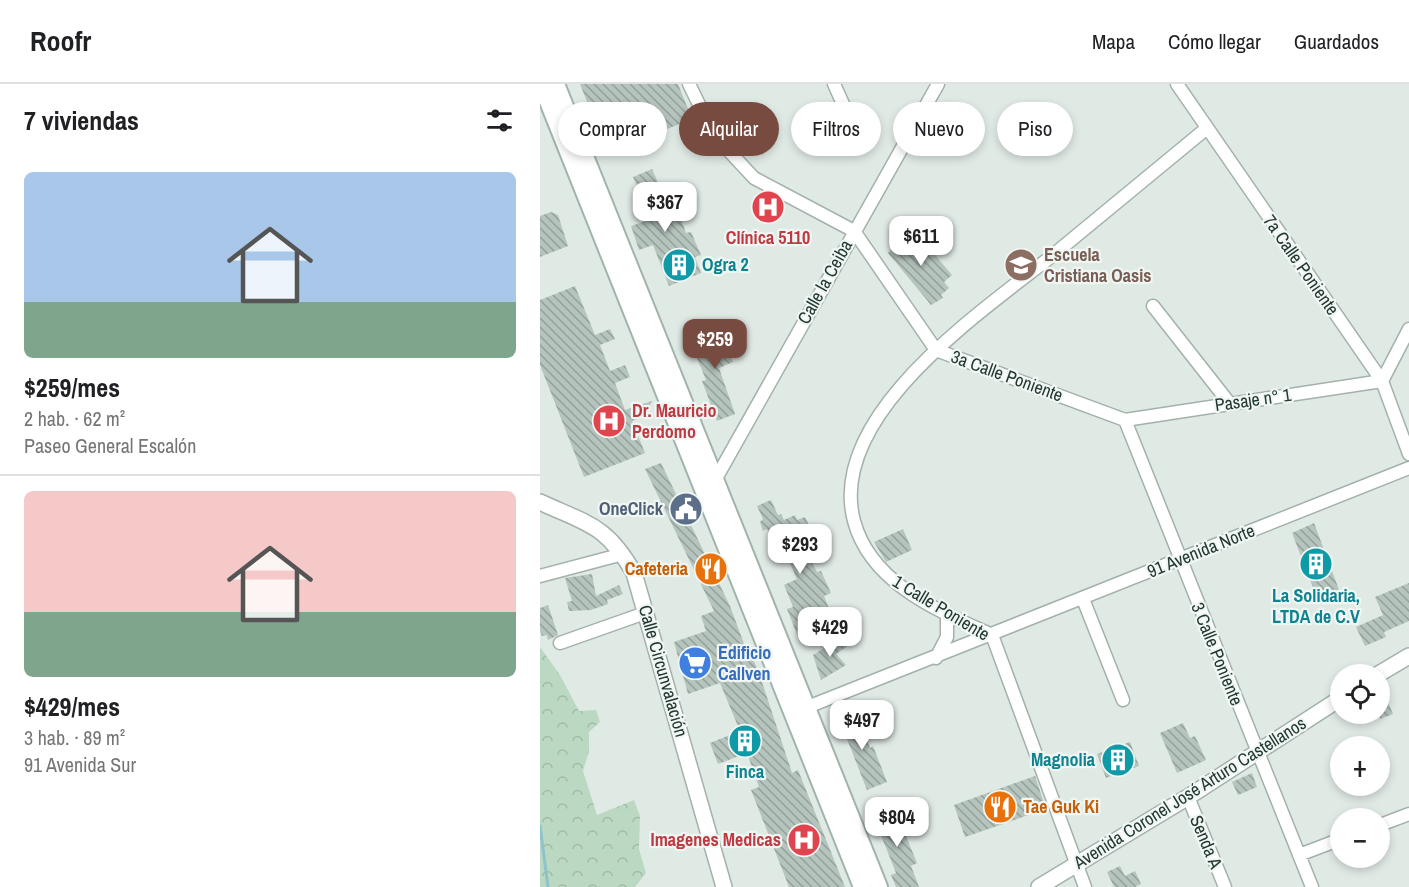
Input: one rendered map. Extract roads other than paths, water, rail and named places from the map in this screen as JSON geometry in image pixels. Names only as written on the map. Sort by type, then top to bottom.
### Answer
[{"type":"main road","points":[[541,84],[862,887]]},
{"type":"main road","points":[[556,84],[714,482],[879,887]]},
{"type":"street","name":"3a Calle Poniente","points":[[689,84],[714,135],[754,178],[854,231],[936,350],[1125,420]]},
{"type":"street","points":[[834,84],[842,102]]},
{"type":"street","name":"Calle la Ceiba","points":[[714,482],[938,84]]},
{"type":"street","name":"7a Calle Poniente","points":[[1177,84],[1382,381],[1409,454]]},
{"type":"street","name":"1 Calle Poniente","points":[[1085,887],[992,635],[909,593],[884,573],[854,522],[850,497],[852,472],[861,447],[880,415],[936,350],[1207,128]]},
{"type":"street","points":[[1152,306],[1230,404]]},
{"type":"street","points":[[1382,381],[1409,329]]},
{"type":"street","name":"Pasaje n° 1","points":[[1125,420],[1382,381]]},
{"type":"street","name":"3 Calle Poniente","points":[[1125,420],[1256,753],[1312,887]]},
{"type":"street","name":"91 Avenida Norte","points":[[805,708],[936,658],[1409,468]]},
{"type":"street","name":"Calle Circunvalación","points":[[540,502],[589,522],[612,540],[634,573],[724,887]]},
{"type":"street","points":[[540,576],[623,554]]},
{"type":"street","points":[[1083,599],[1123,700]]},
{"type":"street","points":[[560,643],[645,613]]},
{"type":"street","points":[[936,658],[947,637],[947,614]]},
{"type":"street","points":[[1390,667],[1409,656]]},
{"type":"street","name":"Avenida Coronel José Arturo Castellanos","points":[[1039,887],[1188,796],[1330,705]]},
{"type":"street","name":"Senda A","points":[[1188,796],[1225,887]]},
{"type":"street","points":[[1390,821],[1409,814]]},
{"type":"street","points":[[1299,855],[1330,843]]},
{"type":"waterway","points":[[540,826],[548,887]]},
{"type":"place","name":"Clínica 5110","points":[[768,207]]},
{"type":"place","name":"Ogra 2","points":[[679,265]]},
{"type":"place","name":"Escuela Cristiana Oasis","points":[[1021,265]]},
{"type":"place","name":"Dr. Mauricio Perdomo","points":[[609,421]]},
{"type":"place","name":"OneClick","points":[[686,509]]},
{"type":"place","name":"La Solidaria, LTDA de C.V","points":[[1316,564]]},
{"type":"place","name":"Cafeteria","points":[[711,569]]},
{"type":"place","name":"Edificio Callven","points":[[695,663]]},
{"type":"place","name":"Finca","points":[[745,741]]},
{"type":"place","name":"Magnolia","points":[[1118,760]]},
{"type":"place","name":"Tae Guk Ki","points":[[1000,807]]},
{"type":"place","name":"Imagenes Medicas","points":[[804,840]]}]
